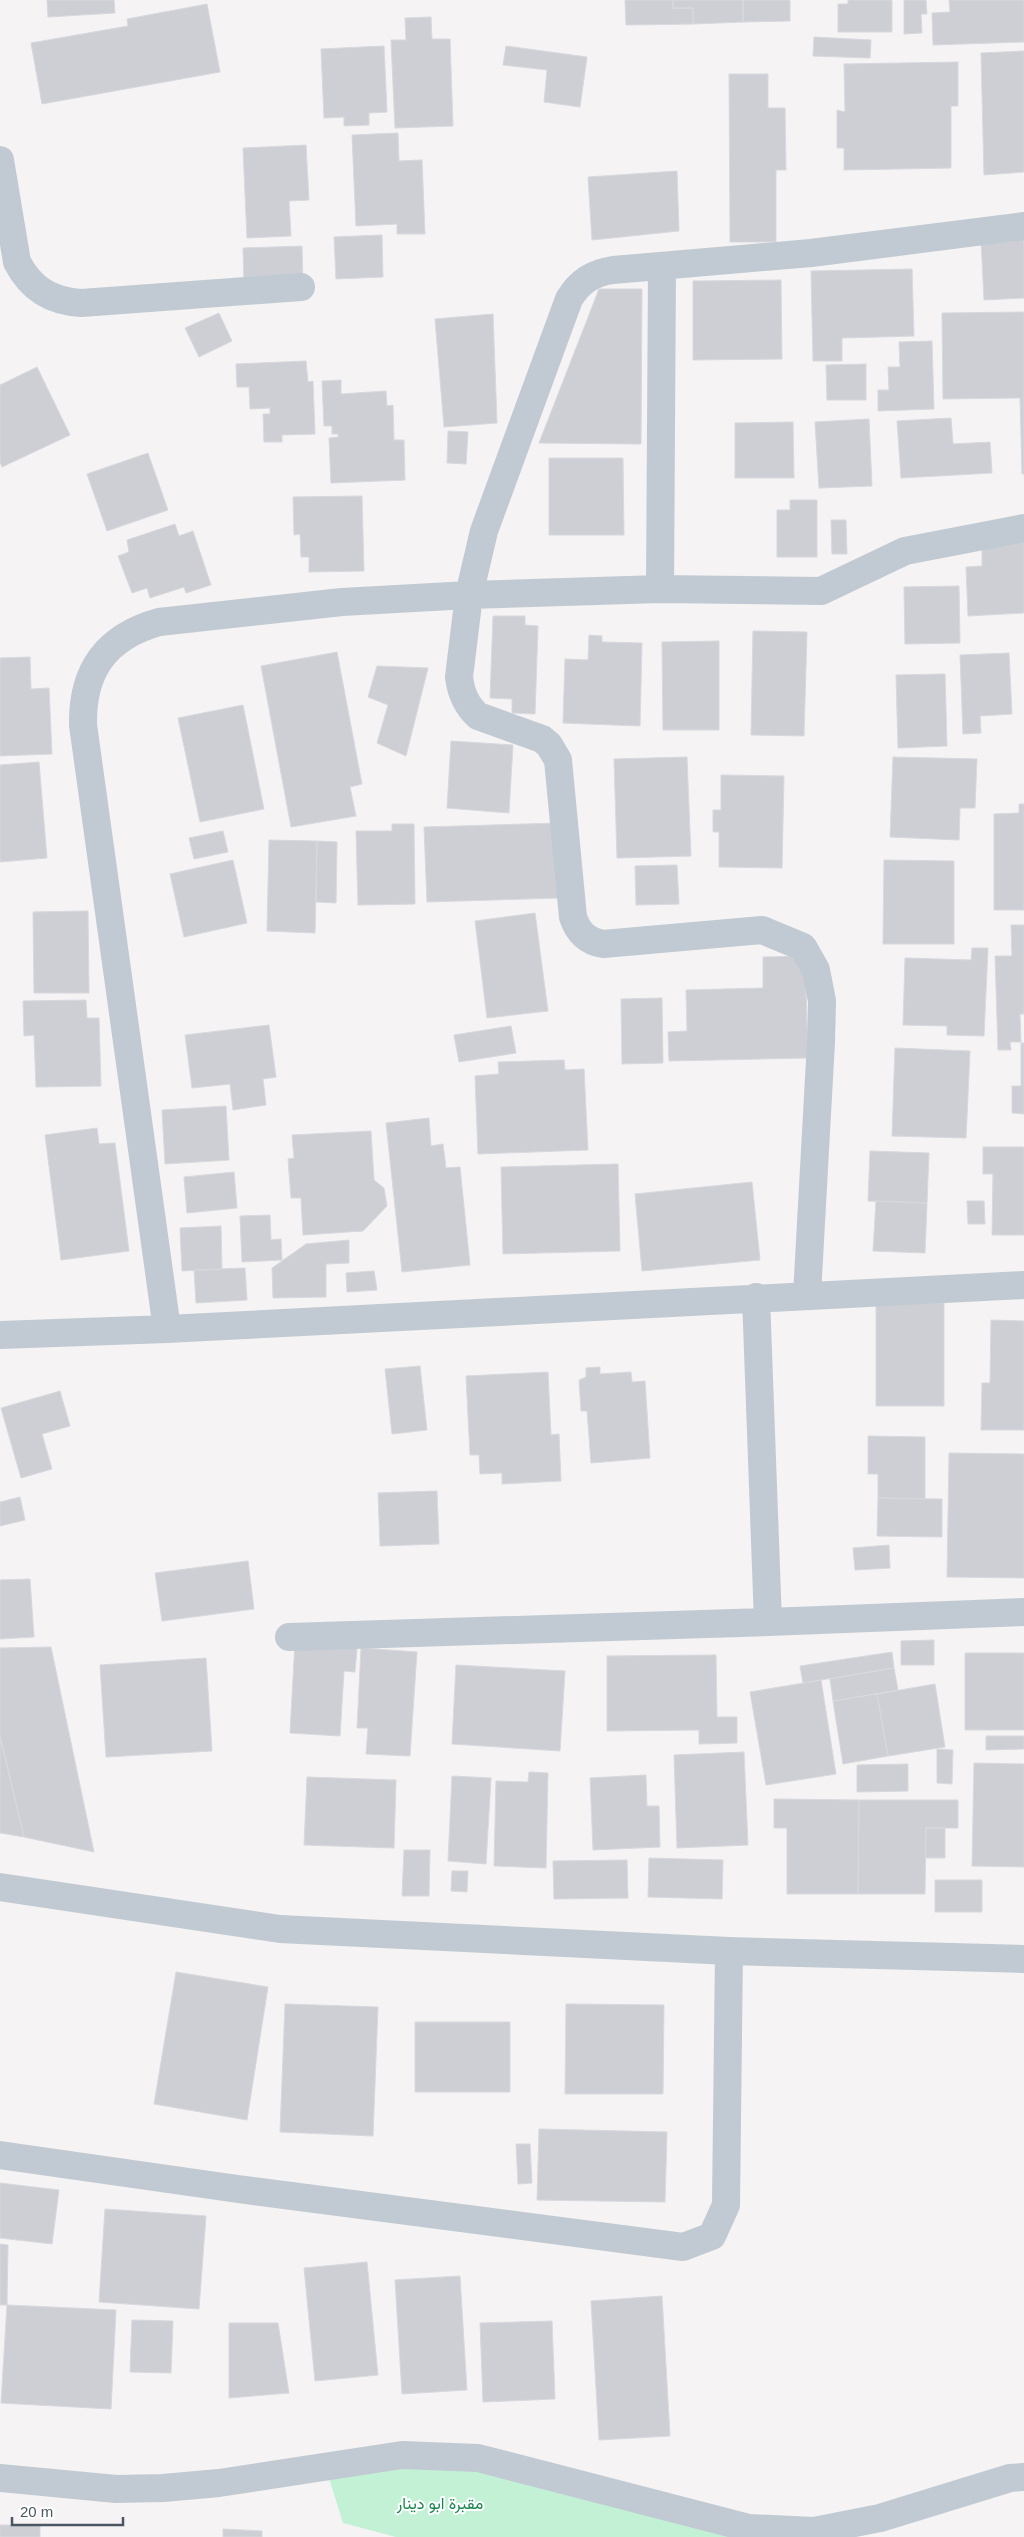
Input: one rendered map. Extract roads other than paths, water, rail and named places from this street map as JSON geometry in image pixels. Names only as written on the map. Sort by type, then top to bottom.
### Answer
[{"type":"street","points":[[0,160],[17,262],[30,282],[48,296],[64,302],[81,303],[301,287]]},
{"type":"street","points":[[806,1295],[821,1042],[822,1001],[816,970],[803,947],[762,930],[603,944],[593,942],[584,936],[577,927],[573,917],[558,760],[549,745],[542,740],[478,716],[468,705],[460,689],[458,677],[469,595],[484,531],[569,299],[580,284],[601,272],[811,253],[1024,226]]},
{"type":"street","points":[[660,589],[662,267]]},
{"type":"street","points":[[168,1329],[83,725],[83,704],[86,685],[95,666],[107,650],[122,637],[140,627],[159,622],[342,602],[469,595],[660,589],[821,591],[905,551],[1024,528]]},
{"type":"street","points":[[0,1335],[168,1329],[756,1297],[1024,1285]]},
{"type":"street","points":[[756,1297],[768,1622]]},
{"type":"street","points":[[289,1637],[1024,1612]]},
{"type":"street","points":[[0,1887],[280,1929],[729,1951],[1024,1958]]},
{"type":"street","points":[[0,2155],[247,2190],[683,2247],[712,2236],[726,2204],[729,1951]]},
{"type":"street","points":[[0,2478],[116,2489],[163,2488],[219,2483],[402,2455],[478,2458],[749,2528],[814,2531],[880,2528],[1010,2478],[1024,2478]]},
{"type":"park label","name":"مقبرة ابو دينار","points":[[440,2503]]}]
